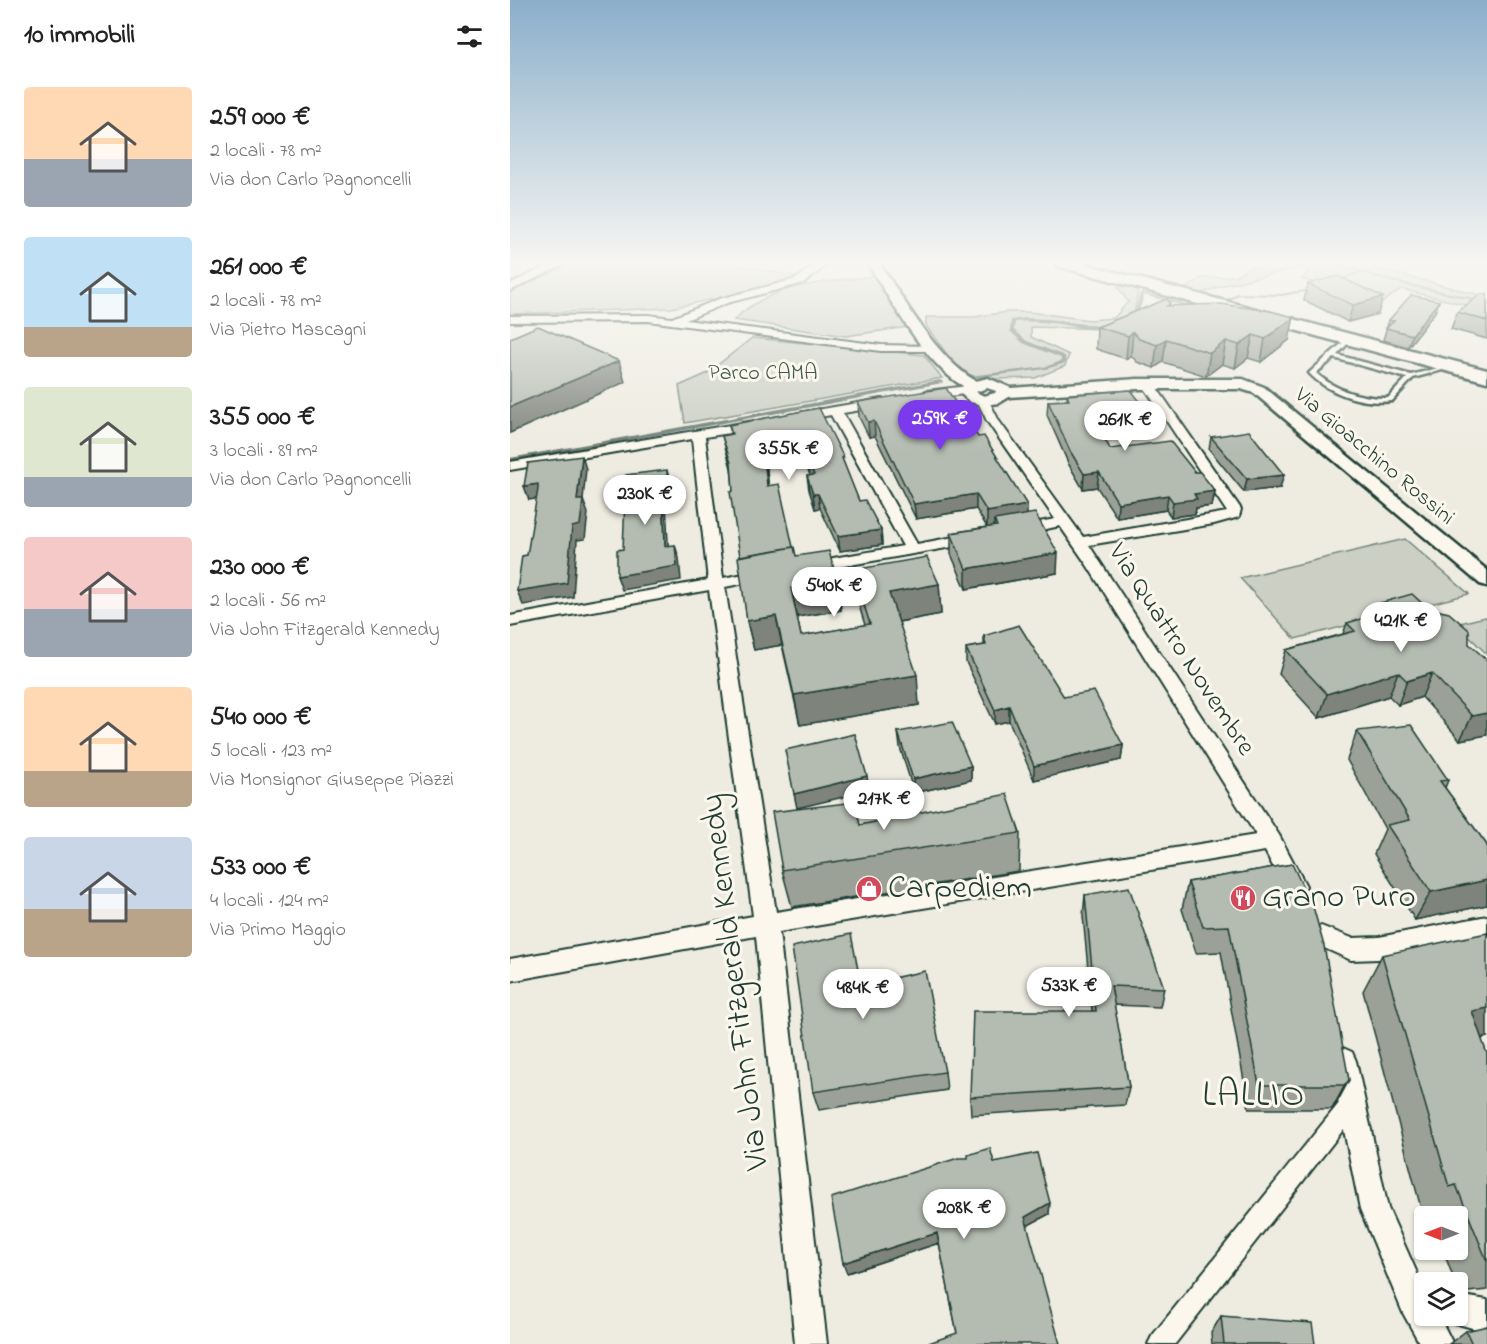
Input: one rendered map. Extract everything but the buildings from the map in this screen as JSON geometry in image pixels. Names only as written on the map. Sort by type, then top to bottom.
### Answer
[{"type":"main road","points":[[1299,326],[1487,376]]},
{"type":"street","points":[[708,326],[881,348],[932,349]]},
{"type":"street","points":[[916,326],[932,349],[955,375],[975,392]]},
{"type":"street","name":"Via Gioacchino Rossini","points":[[1148,384],[1230,382],[1259,390],[1487,580]]},
{"type":"street","points":[[916,397],[975,392],[997,399],[1005,393],[1148,384],[1234,509],[1234,514],[1214,520],[1079,542]]},
{"type":"street","name":"Via Quattro Novembre","points":[[975,392],[1079,542],[1271,841],[1304,904]]},
{"type":"street","points":[[789,419],[893,401]]},
{"type":"street","points":[[835,411],[912,549]]},
{"type":"street","points":[[510,466],[766,423]]},
{"type":"street","name":"Via John Fitzgerald Kennedy","points":[[698,434],[716,583],[766,924],[811,1344]]},
{"type":"street","points":[[510,621],[1065,521]]},
{"type":"street","points":[[510,970],[766,924],[1271,841]]},
{"type":"street","points":[[1327,970],[1318,931],[1352,949],[1379,948],[1487,926]]},
{"type":"street","points":[[1339,1037],[1374,1209],[1414,1291]]},
{"type":"street","points":[[1160,1344],[1351,1104]]},
{"type":"street","points":[[1468,1312],[1487,1316]]},
{"type":"street","points":[[1430,1326],[1437,1344]]},
{"type":"lane","points":[[1349,339],[1312,373],[1324,385],[1374,400],[1390,399],[1411,377]]},
{"type":"lane","points":[[1333,356],[1411,377],[1451,367]]},
{"type":"green space","points":[[774,326],[908,327],[846,336]]},
{"type":"green space","points":[[926,326],[1132,326],[1108,329],[1031,327],[1031,337],[1069,355],[1065,366],[1035,378],[994,379],[962,374]]},
{"type":"green space","name":"Parco CAMA","points":[[752,338],[924,355],[942,378],[685,423],[679,386],[706,374]]},
{"type":"green space","points":[[1405,539],[1469,594],[1295,639],[1240,578]]},
{"type":"green space","points":[[1485,617],[1487,619],[1487,654],[1456,624]]},
{"type":"waterway","points":[[977,377],[1046,368],[1064,362],[1063,357],[1025,342],[1012,330],[1012,326]]},
{"type":"waterway","points":[[1083,326],[1105,328]]},
{"type":"waterway","points":[[510,460],[940,382]]},
{"type":"place","name":"Carpediem","points":[[869,889]]},
{"type":"place","name":"Grano Puro","points":[[1243,898]]},
{"type":"district","name":"LALLIO","points":[[1254,1096]]}]
